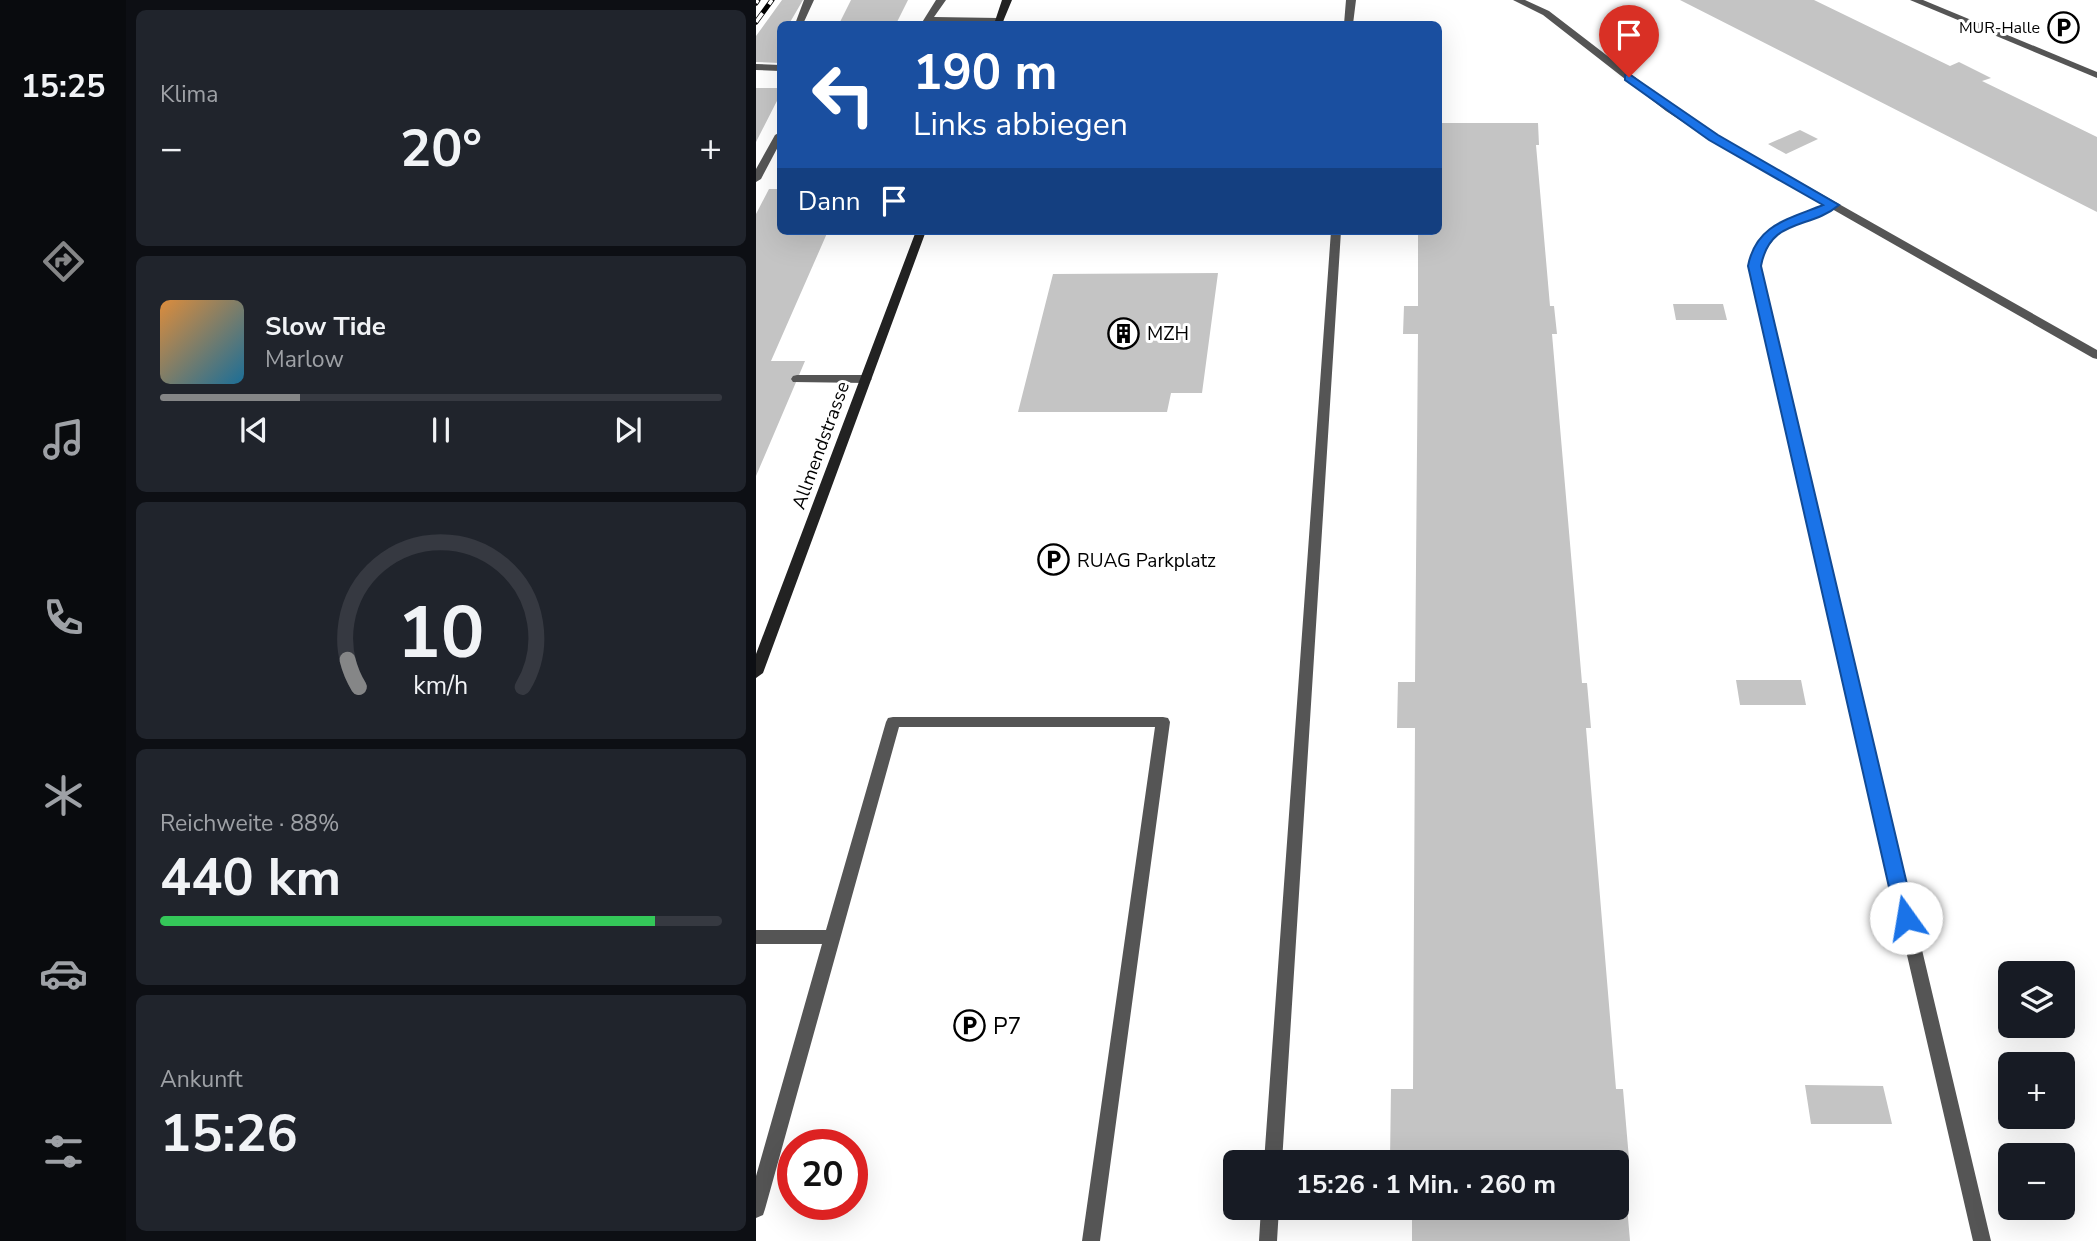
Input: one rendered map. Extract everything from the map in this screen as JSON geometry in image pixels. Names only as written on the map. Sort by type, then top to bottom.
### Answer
[{"type":"main road","points":[[1000,21],[1007,0]]},
{"type":"main road","name":"Allmendstrasse","points":[[756,673],[920,235]]},
{"type":"street","points":[[800,21],[809,0]]},
{"type":"street","points":[[928,21],[941,0]]},
{"type":"street","points":[[1349,21],[1351,0]]},
{"type":"street","points":[[1518,0],[1546,13],[1681,116],[2097,355]]},
{"type":"street","points":[[1914,0],[2097,75]]},
{"type":"street","points":[[756,67],[777,68]]},
{"type":"street","points":[[756,179],[777,140]]},
{"type":"street","points":[[1833,205],[1778,228],[1765,238],[1757,251],[1754,266],[1982,1241]]},
{"type":"street","points":[[1274,1150],[1336,235]]},
{"type":"street","points":[[797,379],[866,379]]},
{"type":"street","points":[[756,1209],[893,722],[1163,722],[1091,1241]]},
{"type":"street","points":[[756,937],[833,937]]},
{"type":"street","points":[[1268,1241],[1269,1220]]},
{"type":"building","points":[[782,0],[803,0],[791,21],[777,21],[777,63],[756,62],[756,36]]},
{"type":"building","points":[[851,0],[908,0],[898,21],[840,21]]},
{"type":"building","points":[[1680,0],[1814,0],[1950,66],[1959,62],[1991,78],[1982,81],[2097,137],[2097,212]]},
{"type":"building","points":[[756,88],[777,88],[777,101],[756,142]]},
{"type":"building","points":[[1442,123],[1538,123],[1539,145],[1536,145],[1550,306],[1554,306],[1557,334],[1552,334],[1582,683],[1587,683],[1591,728],[1586,728],[1616,1089],[1623,1089],[1628,1150],[1390,1150],[1391,1089],[1413,1089],[1415,728],[1397,728],[1398,682],[1415,682],[1418,334],[1403,334],[1404,306],[1418,306],[1418,235],[1442,235]]},
{"type":"building","points":[[1800,130],[1818,139],[1786,154],[1768,144]]},
{"type":"building","points":[[769,189],[777,189],[777,235],[826,235],[771,361],[805,361],[756,476],[756,214]]},
{"type":"building","name":"MZH","points":[[1218,273],[1202,393],[1171,393],[1167,412],[1018,412],[1053,274]]},
{"type":"building","points":[[1673,304],[1723,304],[1727,320],[1676,320]]},
{"type":"building","points":[[1736,680],[1801,680],[1806,705],[1740,705]]},
{"type":"building","points":[[1805,1085],[1883,1086],[1892,1124],[1811,1124]]},
{"type":"building","points":[[1412,1220],[1628,1220],[1630,1241],[1412,1241]]},
{"type":"railway","points":[[756,22],[772,0]]},
{"type":"place","name":"MUR-Halle","points":[[2063,27]]},
{"type":"place","name":"MZH","points":[[1124,333]]},
{"type":"place","name":"RUAG Parkplatz","points":[[1054,560]]},
{"type":"place","name":"P7","points":[[970,1026]]},
{"type":"route","points":[[1629,77],[1670,109],[1713,137],[1833,205],[1778,228],[1765,238],[1757,251],[1754,266],[1906,918]]}]
